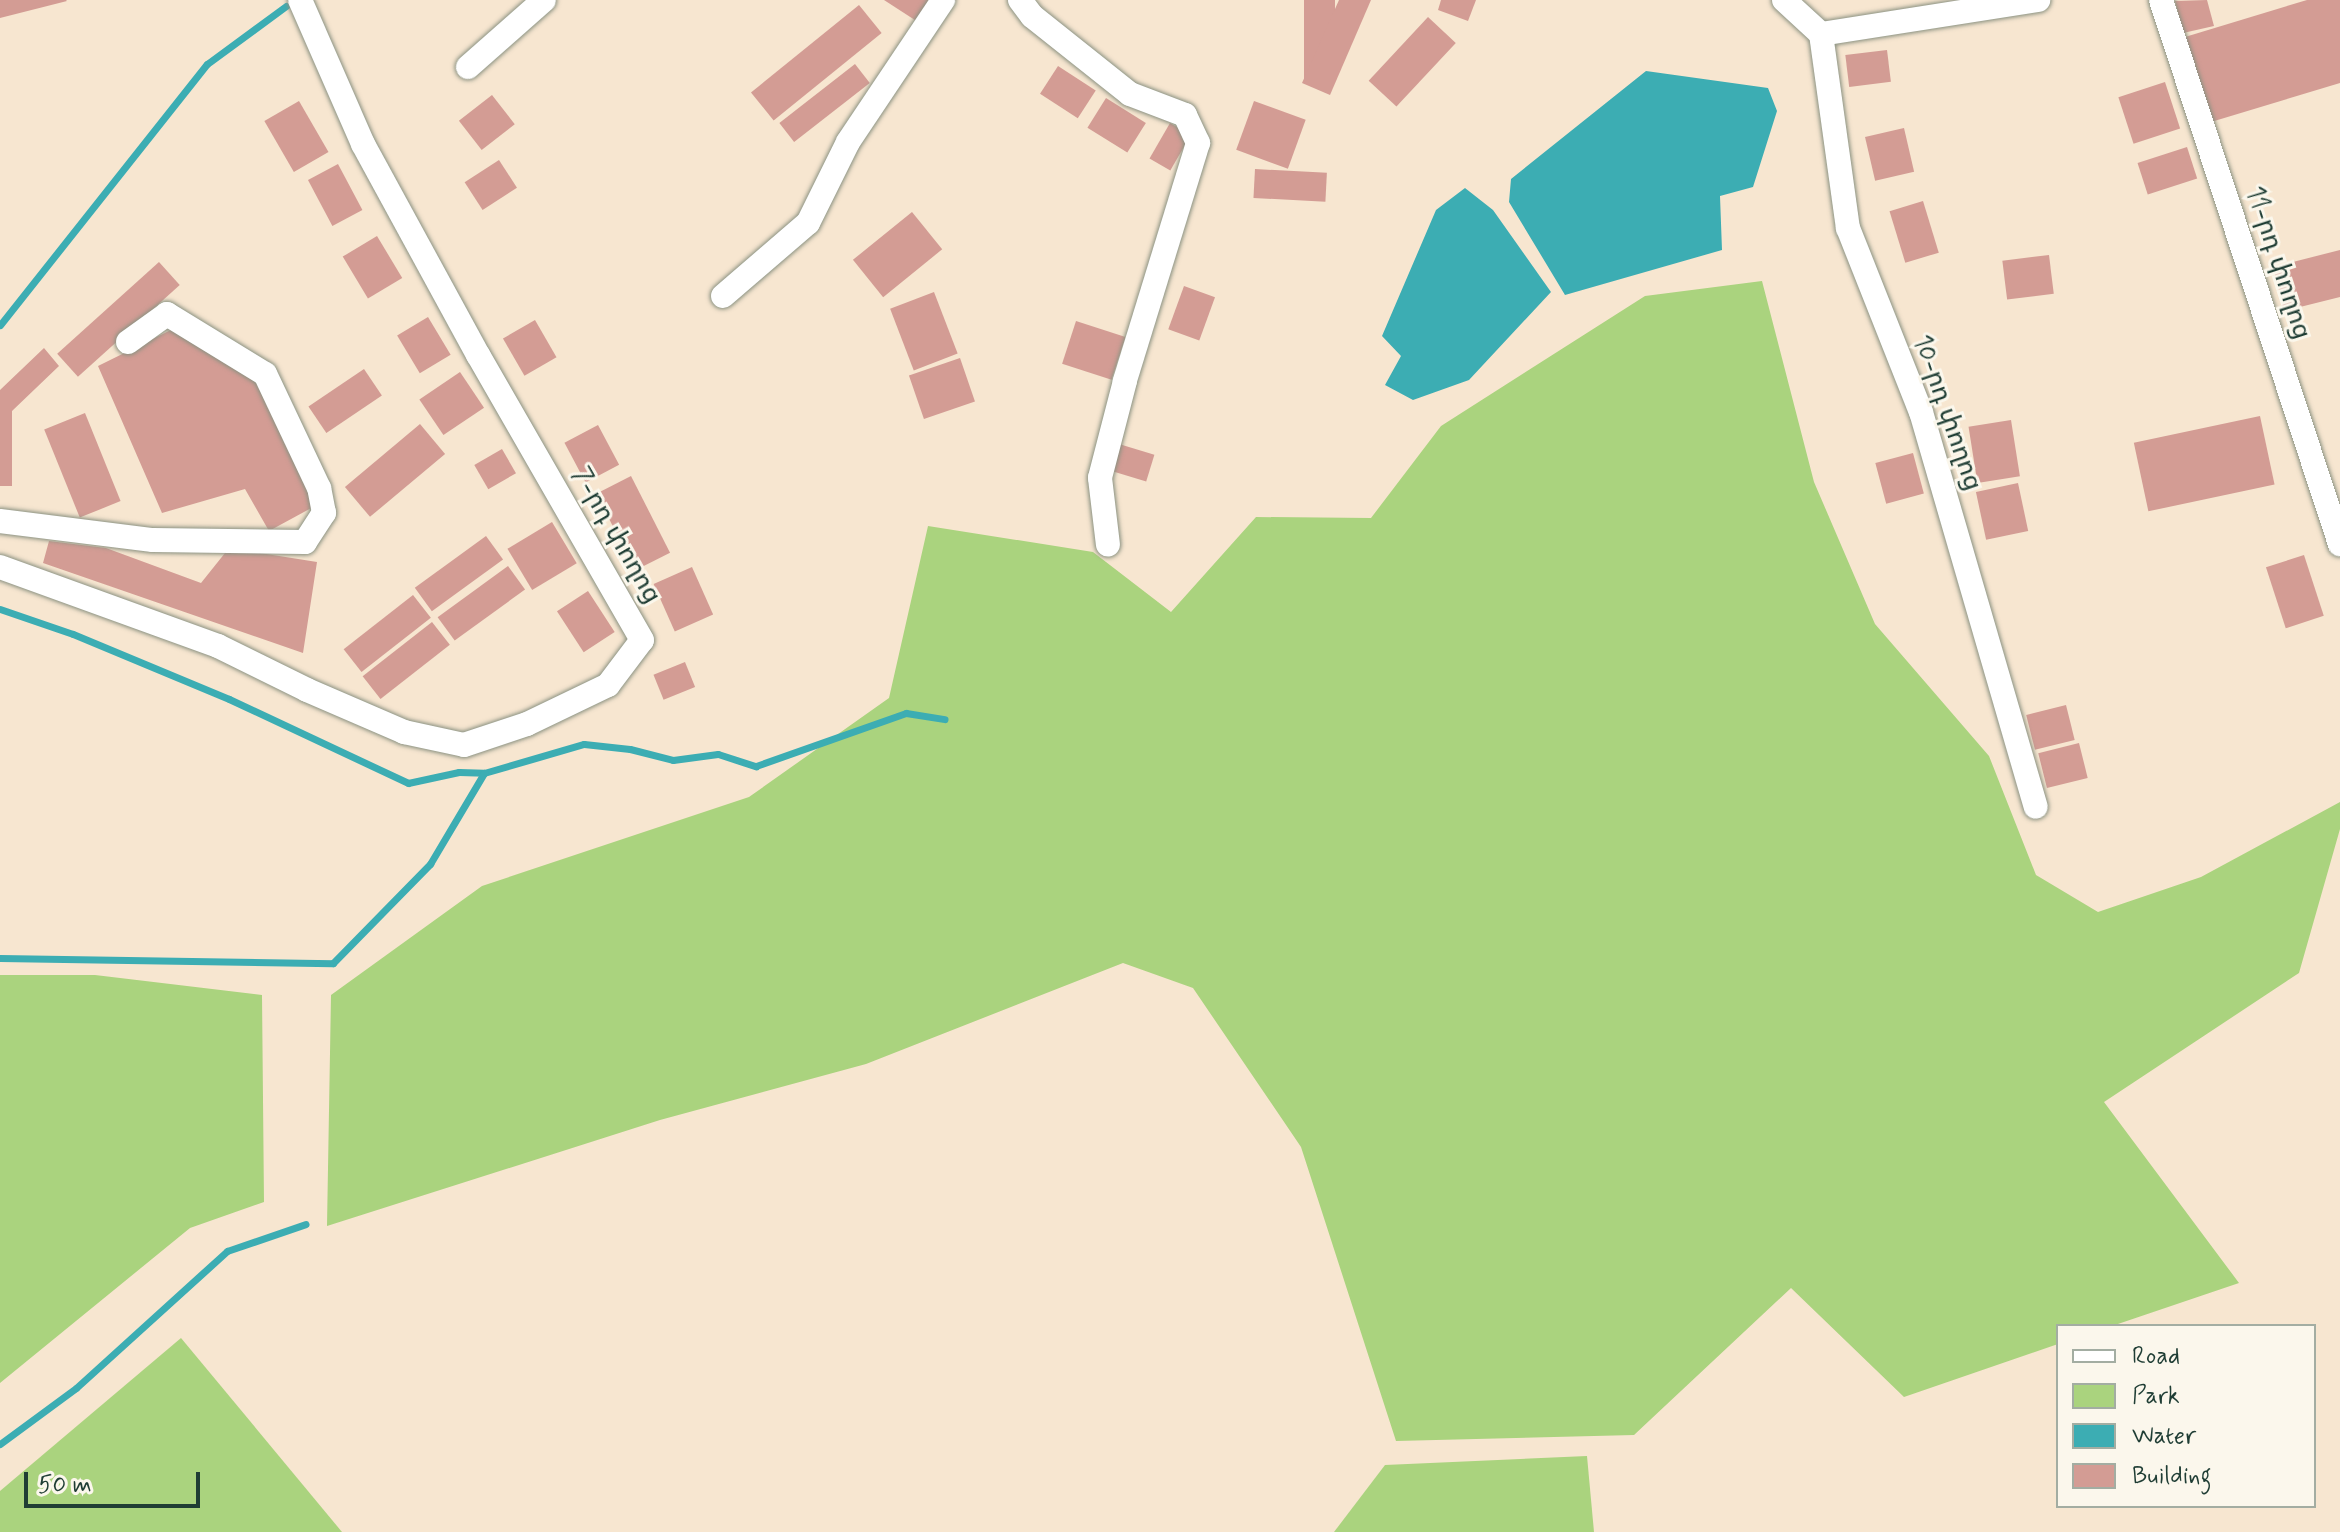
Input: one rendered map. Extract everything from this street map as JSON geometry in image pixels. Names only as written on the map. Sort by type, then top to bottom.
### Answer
[{"type":"street","name":"7-րդ փողոց","points":[[0,567],[218,646],[307,690],[404,732],[464,745],[527,724],[608,685],[642,640],[478,355],[363,144],[300,0]]},
{"type":"street","points":[[468,67],[544,0]]},
{"type":"street","points":[[723,296],[808,223],[848,142],[943,0]]},
{"type":"street","points":[[1020,0],[1032,16],[1130,94],[1185,115],[1198,143],[1125,381],[1100,478],[1108,545]]},
{"type":"street","points":[[1784,0],[1821,34],[2038,0]]},
{"type":"street","name":"11-րդ փողոց","points":[[2161,0],[2340,544]]},
{"type":"street","name":"10-րդ փողոց","points":[[1821,34],[1848,228],[1921,412],[2036,807]]},
{"type":"street","points":[[0,521],[153,540],[305,542],[324,513],[319,488],[265,374],[167,314],[128,342]]},
{"type":"green space","points":[[1762,281],[1814,482],[1875,624],[1989,756],[2036,875],[2098,912],[2201,877],[2340,802],[2340,829],[2299,973],[2104,1102],[2239,1283],[2118,1324],[2056,1324],[2056,1345],[1904,1397],[1791,1288],[1634,1435],[1396,1441],[1301,1147],[1193,988],[1123,963],[866,1064],[660,1120],[327,1226],[331,995],[482,886],[749,797],[889,698],[928,526],[1093,552],[1171,612],[1256,517],[1371,518],[1441,426],[1645,296]]},
{"type":"green space","points":[[0,975],[95,975],[262,995],[264,1202],[190,1228],[0,1383]]},
{"type":"green space","points":[[181,1338],[342,1532],[0,1532],[0,1491]]},
{"type":"green space","points":[[1587,1456],[1594,1532],[1334,1532],[1385,1465]]},
{"type":"water","points":[[1646,71],[1768,88],[1777,111],[1753,187],[1720,196],[1722,250],[1565,295],[1509,202],[1511,179]]},
{"type":"water","points":[[1465,188],[1493,210],[1551,292],[1469,380],[1413,400],[1385,385],[1401,356],[1382,336],[1436,210]]},
{"type":"building","points":[[0,0],[66,0],[67,1],[0,18]]},
{"type":"building","points":[[884,0],[936,0],[921,24]]},
{"type":"building","points":[[1304,0],[1335,0],[1335,82],[1304,82]]},
{"type":"building","points":[[1339,0],[1371,0],[1330,95],[1302,83]]},
{"type":"building","points":[[1441,0],[1476,0],[1468,21],[1438,10]]},
{"type":"building","points":[[2207,0],[2214,26],[2183,33],[2175,1]]},
{"type":"building","points":[[2307,0],[2340,0],[2340,83],[2211,122],[2185,37]]},
{"type":"building","points":[[859,5],[882,33],[774,120],[751,92]]},
{"type":"building","points":[[1428,17],[1456,43],[1396,107],[1369,81]]},
{"type":"building","points":[[1887,50],[1891,82],[1849,87],[1845,55]]},
{"type":"building","points":[[855,64],[870,83],[794,142],[779,123]]},
{"type":"building","points":[[1058,66],[1096,91],[1078,118],[1040,94]]},
{"type":"building","points":[[2165,82],[2180,129],[2134,144],[2118,97]]},
{"type":"building","points":[[492,95],[515,124],[482,150],[459,121]]},
{"type":"building","points":[[1106,98],[1146,123],[1127,153],[1087,128]]},
{"type":"building","points":[[299,101],[328,152],[294,172],[264,121]]},
{"type":"building","points":[[1254,101],[1306,120],[1288,169],[1236,150]]},
{"type":"building","points":[[1170,123],[1191,135],[1170,171],[1150,159]]},
{"type":"building","points":[[1904,128],[1914,172],[1875,181],[1865,137]]},
{"type":"building","points":[[2187,147],[2197,178],[2148,194],[2138,163]]},
{"type":"building","points":[[499,160],[517,188],[483,210],[465,182]]},
{"type":"building","points":[[338,164],[362,210],[332,226],[308,180]]},
{"type":"building","points":[[1255,169],[1327,173],[1325,202],[1253,198]]},
{"type":"building","points":[[1923,201],[1939,253],[1905,263],[1890,211]]},
{"type":"building","points":[[912,212],[942,249],[883,297],[853,260]]},
{"type":"building","points":[[377,236],[402,278],[368,299],[343,257]]},
{"type":"building","points":[[2340,250],[2340,297],[2284,311],[2273,267]]},
{"type":"building","points":[[2049,255],[2054,294],[2007,299],[2002,261]]},
{"type":"building","points":[[159,262],[180,285],[78,377],[57,354]]},
{"type":"building","points":[[1184,286],[1215,297],[1199,341],[1168,329]]},
{"type":"building","points":[[934,292],[958,354],[914,370],[890,309]]},
{"type":"building","points":[[428,317],[451,355],[420,373],[397,336]]},
{"type":"building","points":[[535,320],[556,357],[524,376],[503,338]]},
{"type":"building","points":[[1076,321],[1125,337],[1112,380],[1062,364]]},
{"type":"building","points":[[179,326],[254,374],[315,506],[269,531],[245,489],[162,513],[98,366]]},
{"type":"building","points":[[44,348],[59,366],[12,411],[12,486],[0,486],[0,390]]},
{"type":"building","points":[[960,358],[975,401],[924,419],[909,376]]},
{"type":"building","points":[[364,369],[382,396],[326,433],[308,406]]},
{"type":"building","points":[[460,372],[484,408],[443,435],[419,399]]},
{"type":"building","points":[[85,413],[121,501],[80,518],[44,429]]},
{"type":"building","points":[[2260,416],[2275,484],[2148,511],[2134,443]]},
{"type":"building","points":[[2011,420],[2020,476],[1977,483],[1969,427]]},
{"type":"building","points":[[420,424],[445,454],[370,517],[345,487]]},
{"type":"building","points":[[598,425],[619,465],[586,483],[564,443]]},
{"type":"building","points":[[1119,444],[1154,455],[1146,482],[1111,471]]},
{"type":"building","points":[[502,449],[516,473],[488,489],[474,465]]},
{"type":"building","points":[[1913,453],[1924,494],[1886,504],[1875,463]]},
{"type":"building","points":[[631,476],[670,553],[635,570],[596,494]]},
{"type":"building","points":[[2018,483],[2028,531],[1986,540],[1976,492]]},
{"type":"building","points":[[552,522],[577,563],[532,590],[507,549]]},
{"type":"building","points":[[486,536],[503,559],[432,611],[415,588]]},
{"type":"building","points":[[49,541],[106,548],[201,583],[229,548],[317,562],[303,653],[43,563]]},
{"type":"building","points":[[2304,555],[2324,616],[2286,628],[2266,567]]},
{"type":"building","points":[[508,566],[525,589],[455,641],[438,617]]},
{"type":"building","points":[[692,567],[713,615],[675,632],[654,584]]},
{"type":"building","points":[[588,591],[615,632],[584,652],[557,611]]},
{"type":"building","points":[[413,595],[431,618],[362,672],[344,649]]},
{"type":"building","points":[[432,622],[450,645],[381,699],[363,676]]},
{"type":"building","points":[[685,662],[695,687],[664,700],[653,675]]},
{"type":"building","points":[[2066,705],[2075,740],[2035,750],[2026,715]]},
{"type":"building","points":[[2079,743],[2088,778],[2047,788],[2038,753]]},
{"type":"waterway","points":[[0,325],[207,64],[286,6]]},
{"type":"waterway","points":[[0,609],[73,634],[229,699],[408,783],[459,772],[484,773],[584,744],[630,749],[673,760],[718,754],[756,766],[906,713],[945,719]]},
{"type":"waterway","points":[[0,958],[333,963],[430,864],[484,773]]},
{"type":"waterway","points":[[0,1444],[76,1388],[227,1251],[306,1224]]}]
